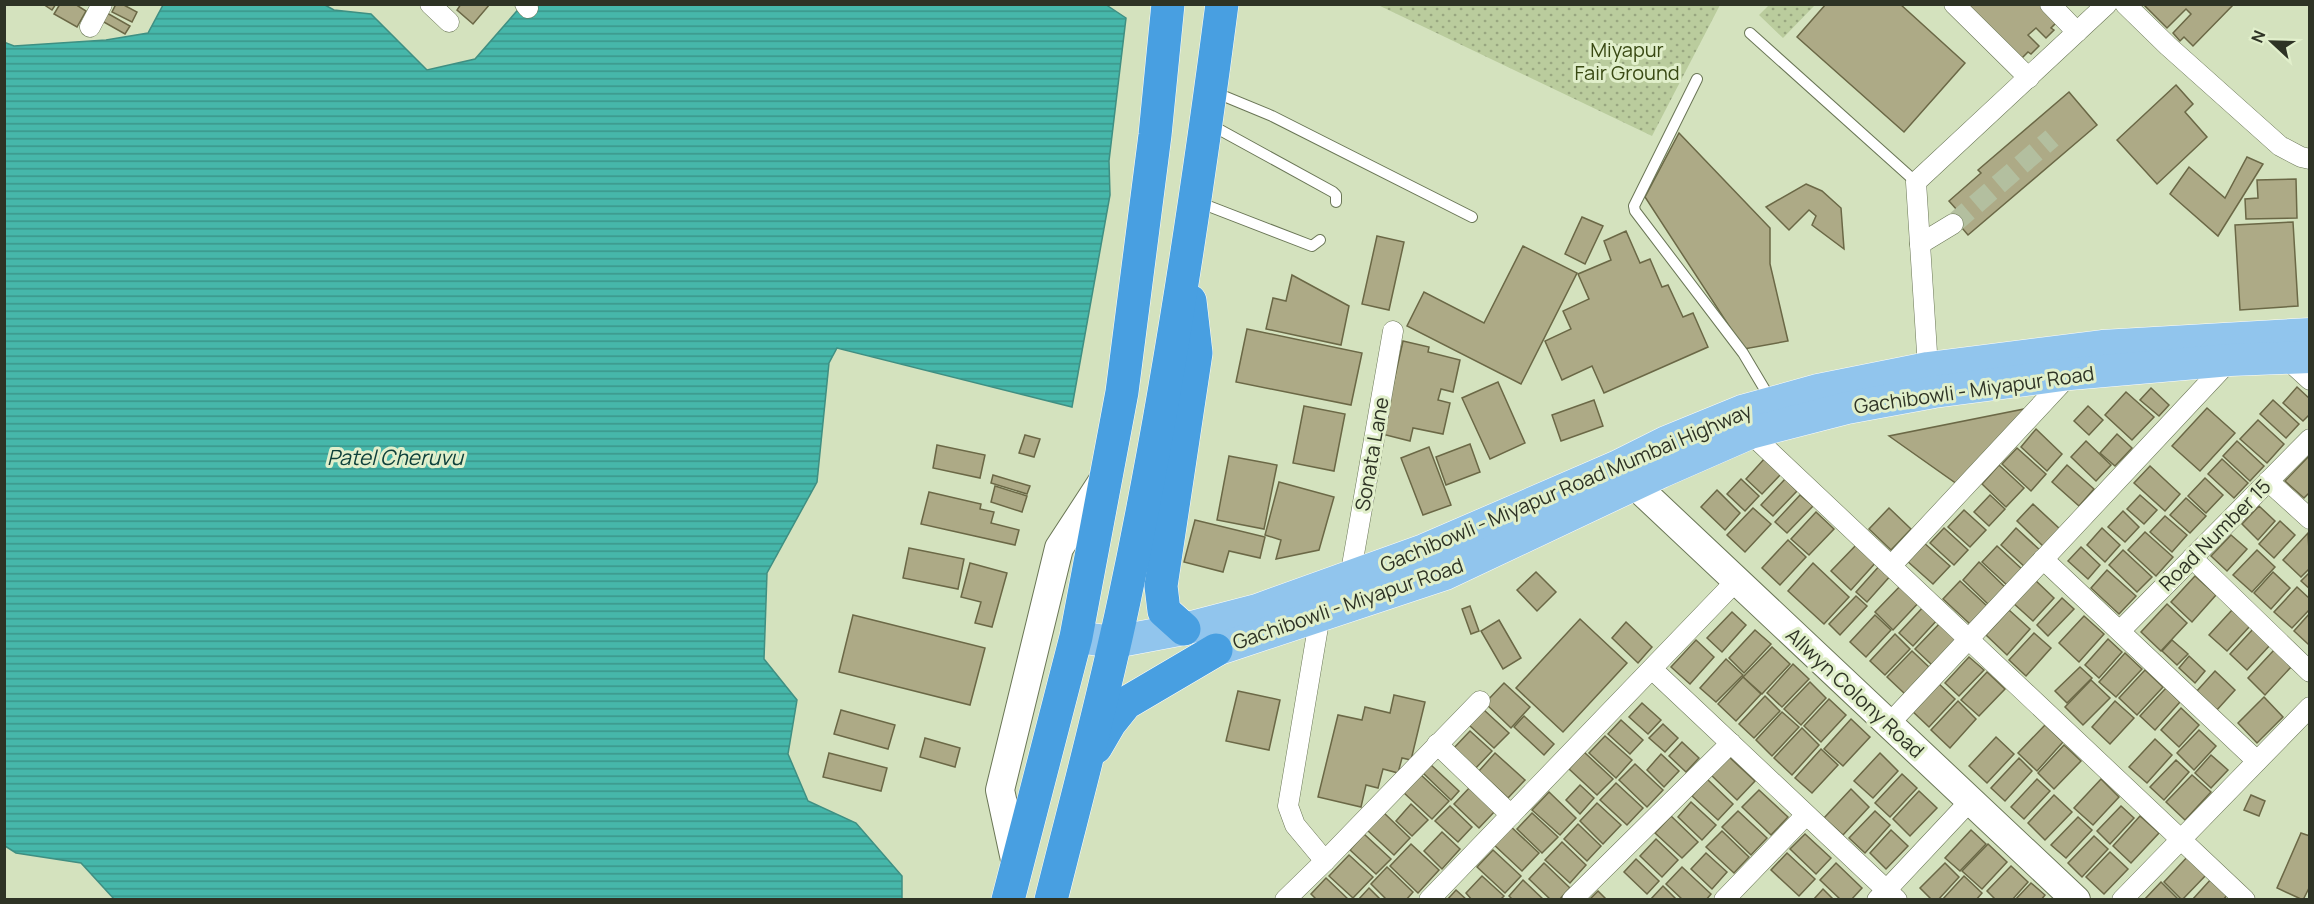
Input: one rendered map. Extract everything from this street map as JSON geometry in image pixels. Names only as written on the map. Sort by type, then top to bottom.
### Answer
[{"type":"highway","points":[[1008,900],[1076,637],[1127,357],[1155,135],[1168,4]]},
{"type":"highway","points":[[1052,900],[1115,642],[1135,548],[1187,264],[1222,4]]},
{"type":"highway","points":[[1184,629],[1164,611],[1161,586],[1196,353],[1187,264]]},
{"type":"highway","points":[[1082,773],[1110,723],[1126,703],[1216,650]]},
{"type":"main road","name":"Gachibowli - Miyapur Road Mumbai Highway","points":[[1076,637],[1115,642],[1184,629],[1257,610],[1424,550],[1616,467],[1666,442],[1742,411],[1818,390],[1928,368],[2102,346],[2310,334]]},
{"type":"main road","name":"Gachibowli - Miyapur Road","points":[[1216,650],[1445,574],[1750,433],[1847,408],[1934,392],[2070,374],[2230,360],[2298,357]]},
{"type":"main road","points":[[1066,677],[1104,681]]},
{"type":"street","points":[[90,27],[102,4]]},
{"type":"street","points":[[430,4],[449,22]]},
{"type":"street","points":[[1954,4],[2029,78]]},
{"type":"street","points":[[2050,4],[2077,32]]},
{"type":"street","points":[[1928,368],[1916,182],[2107,4]]},
{"type":"street","points":[[2125,4],[2280,146],[2310,159]]},
{"type":"street","points":[[1920,244],[1953,224]]},
{"type":"street","name":"Sonata Lane","points":[[1350,577],[1393,331]]},
{"type":"street","points":[[2298,357],[2310,380]]},
{"type":"street","points":[[1889,724],[2230,360]]},
{"type":"street","points":[[1891,566],[2070,374]]},
{"type":"street","points":[[1750,433],[2244,900]]},
{"type":"street","name":"Road Number 15","points":[[2120,631],[2310,439]]},
{"type":"street","points":[[1017,868],[1000,790],[1059,548],[1105,476]]},
{"type":"street","points":[[2268,481],[2310,519]]},
{"type":"street","name":"Allwyn Colony Road","points":[[1635,485],[2076,900]]},
{"type":"street","points":[[2192,558],[2310,672]]},
{"type":"street","points":[[2043,560],[2257,761]]},
{"type":"street","points":[[1429,900],[1736,581]]},
{"type":"street","points":[[1320,615],[1288,806],[1295,825],[1325,861]]},
{"type":"street","points":[[1652,669],[1806,815],[1887,896],[1970,801]]},
{"type":"street","points":[[1285,900],[1480,701]]},
{"type":"street","points":[[2122,900],[2310,707]]},
{"type":"street","points":[[1437,744],[1511,815]]},
{"type":"street","points":[[1572,900],[1731,744]]},
{"type":"street","points":[[1724,900],[1806,815]]},
{"type":"lane","points":[[1749,33],[1916,182]]},
{"type":"lane","points":[[1697,79],[1634,206],[1635,211],[1743,353],[1773,403]]},
{"type":"lane","points":[[1208,106],[1333,192],[1336,195],[1336,201]]},
{"type":"lane","points":[[1208,106],[1272,116],[1472,217]]},
{"type":"lane","points":[[1195,201],[1312,246],[1320,240]]},
{"type":"green space","name":"Miyapur Fair Ground","points":[[1720,4],[1652,136],[1378,5]]},
{"type":"green space","points":[[1769,5],[1815,5],[1783,38],[1759,15]]},
{"type":"water","name":"Patel Cheruvu","points":[[1105,4],[1126,18],[1109,161],[1110,195],[1072,407],[837,348],[829,363],[817,482],[767,573],[764,659],[797,700],[788,754],[808,801],[856,823],[902,876],[902,899],[114,899],[81,863],[16,853],[5,846],[4,42],[14,46],[106,40],[148,33],[163,5],[325,5],[334,10],[371,14],[427,70],[475,59],[522,5]]},
{"type":"building","points":[[43,4],[56,4],[52,10]]},
{"type":"building","points":[[60,4],[75,4],[86,11],[77,27],[54,14]]},
{"type":"building","points":[[116,4],[122,4],[137,12],[132,22],[112,12]]},
{"type":"building","points":[[461,4],[490,4],[473,24],[457,10]]},
{"type":"building","points":[[1826,4],[1900,4],[1965,63],[1904,132],[1797,37]]},
{"type":"building","points":[[1966,4],[2041,4],[2058,21],[2051,28],[2054,30],[2046,38],[2036,28],[2028,35],[2039,46],[2031,54],[2028,52],[2021,59]]},
{"type":"building","points":[[2143,4],[2234,4],[2193,46],[2184,37],[2180,41],[2173,33],[2191,14],[2186,9],[2167,28]]},
{"type":"building","points":[[107,13],[130,26],[125,34],[102,21]]},
{"type":"building","points":[[2176,85],[2193,104],[2185,112],[2207,137],[2157,184],[2117,140]]},
{"type":"building","points":[[2069,92],[2097,125],[1968,235],[1951,215],[1957,210],[1949,201],[1981,173],[1978,170]]},
{"type":"building","points":[[1679,133],[1770,228],[1770,264],[1788,341],[1744,349],[1645,197]]},
{"type":"building","points":[[2247,157],[2263,164],[2218,236],[2170,194],[2189,167],[2225,198]]},
{"type":"building","points":[[2296,179],[2297,218],[2246,219],[2245,199],[2258,198],[2257,180]]},
{"type":"building","points":[[1806,184],[1822,191],[1841,208],[1844,249],[1812,225],[1816,216],[1809,210],[1789,230],[1766,207]]},
{"type":"building","points":[[1582,217],[1603,226],[1585,264],[1565,254]]},
{"type":"building","points":[[2293,222],[2298,306],[2240,310],[2235,225]]},
{"type":"building","points":[[1626,231],[1640,263],[1650,259],[1662,287],[1668,285],[1683,317],[1693,313],[1708,347],[1604,393],[1592,366],[1562,380],[1545,341],[1571,329],[1563,311],[1589,299],[1578,274],[1611,260],[1604,241]]},
{"type":"building","points":[[1377,236],[1404,242],[1389,310],[1362,304]]},
{"type":"building","points":[[1523,246],[1577,273],[1521,384],[1407,326],[1424,292],[1484,323]]},
{"type":"building","points":[[1292,275],[1349,306],[1341,345],[1266,329],[1273,298],[1286,301]]},
{"type":"building","points":[[1247,329],[1362,353],[1351,405],[1236,382]]},
{"type":"building","points":[[1403,341],[1429,347],[1428,352],[1460,360],[1453,392],[1441,389],[1438,400],[1450,403],[1443,434],[1413,428],[1410,441],[1382,434]]},
{"type":"building","points":[[1498,382],[1525,443],[1490,459],[1462,398]]},
{"type":"building","points":[[2297,387],[2310,399],[2310,414],[2303,421],[2283,403]]},
{"type":"building","points":[[2151,388],[2169,405],[2159,416],[2140,400]]},
{"type":"building","points":[[2126,392],[2154,417],[2132,440],[2105,415]]},
{"type":"building","points":[[1594,400],[1603,426],[1561,441],[1552,415]]},
{"type":"building","points":[[2273,400],[2299,424],[2286,438],[2260,414]]},
{"type":"building","points":[[1304,406],[1345,414],[1334,471],[1293,463]]},
{"type":"building","points":[[2088,406],[2103,420],[2089,435],[2074,421]]},
{"type":"building","points":[[2029,408],[1957,484],[1889,436]]},
{"type":"building","points":[[2207,408],[2235,433],[2200,471],[2172,446]]},
{"type":"building","points":[[2258,420],[2284,444],[2267,463],[2240,439]]},
{"type":"building","points":[[2036,429],[2062,454],[2047,471],[2021,447]]},
{"type":"building","points":[[2117,434],[2132,448],[2115,466],[2100,453]]},
{"type":"building","points":[[1025,435],[1040,439],[1034,457],[1019,453]]},
{"type":"building","points":[[2086,441],[2111,465],[2096,481],[2071,457]]},
{"type":"building","points":[[2237,441],[2264,466],[2250,481],[2223,456]]},
{"type":"building","points":[[1470,444],[1480,472],[1446,485],[1436,457]]},
{"type":"building","points":[[937,445],[985,455],[980,478],[933,468]]},
{"type":"building","points":[[1429,447],[1451,505],[1423,515],[1401,458]]},
{"type":"building","points":[[2017,448],[2046,474],[2031,491],[2002,464]]},
{"type":"building","points":[[2310,455],[2310,492],[2304,498],[2285,481]]},
{"type":"building","points":[[1229,456],[1277,465],[1264,529],[1217,520]]},
{"type":"building","points":[[1765,458],[1781,474],[1762,494],[1746,479]]},
{"type":"building","points":[[2222,459],[2248,483],[2234,498],[2208,474]]},
{"type":"building","points":[[1999,465],[2024,488],[2006,507],[1982,484]]},
{"type":"building","points":[[2067,465],[2094,489],[2079,506],[2052,482]]},
{"type":"building","points":[[2150,466],[2180,494],[2165,511],[2134,483]]},
{"type":"building","points":[[993,475],[1030,486],[1027,494],[991,483]]},
{"type":"building","points":[[2205,478],[2223,495],[2206,513],[2188,496]]},
{"type":"building","points":[[1741,479],[1759,496],[1745,511],[1727,494]]},
{"type":"building","points":[[1785,479],[1797,491],[1773,516],[1761,505]]},
{"type":"building","points":[[1279,482],[1334,497],[1319,550],[1276,559],[1281,540],[1265,535]]},
{"type":"building","points":[[995,486],[1027,496],[1022,512],[991,502]]},
{"type":"building","points":[[1717,490],[1740,513],[1725,530],[1701,507]]},
{"type":"building","points":[[929,492],[981,504],[980,509],[994,512],[991,523],[1019,530],[1015,545],[921,524]]},
{"type":"building","points":[[1800,495],[1813,506],[1787,533],[1775,522]]},
{"type":"building","points":[[1990,495],[2005,509],[1989,526],[1974,512]]},
{"type":"building","points":[[2140,495],[2157,510],[2144,524],[2127,509]]},
{"type":"building","points":[[2186,498],[2206,516],[2190,533],[2170,515]]},
{"type":"building","points":[[2033,504],[2061,530],[2044,547],[2017,521]]},
{"type":"building","points":[[2259,506],[2275,521],[2258,540],[2242,524]]},
{"type":"building","points":[[1753,508],[1771,524],[1745,552],[1727,535]]},
{"type":"building","points":[[1889,508],[1911,529],[1891,550],[1869,529]]},
{"type":"building","points":[[1964,510],[1986,530],[1970,547],[1948,527]]},
{"type":"building","points":[[2123,511],[2139,527],[2125,542],[2108,527]]},
{"type":"building","points":[[1816,512],[1834,529],[1809,555],[1791,539]]},
{"type":"building","points":[[2165,516],[2187,535],[2172,552],[2150,532]]},
{"type":"building","points":[[1195,520],[1265,537],[1260,558],[1229,551],[1223,572],[1184,562]]},
{"type":"building","points":[[2280,521],[2295,535],[2274,558],[2259,544]]},
{"type":"building","points":[[1944,528],[1968,550],[1954,565],[1930,543]]},
{"type":"building","points":[[2016,528],[2042,552],[2026,568],[2001,545]]},
{"type":"building","points":[[2102,528],[2120,545],[2105,562],[2087,545]]},
{"type":"building","points":[[2145,532],[2173,557],[2156,576],[2128,550]]},
{"type":"building","points":[[2308,533],[2310,568],[2301,577],[2283,560]]},
{"type":"building","points":[[2231,535],[2247,549],[2227,571],[2211,556]]},
{"type":"building","points":[[1788,540],[1806,557],[1780,585],[1762,568]]},
{"type":"building","points":[[1859,542],[1878,560],[1851,590],[1831,571]]},
{"type":"building","points":[[1923,542],[1950,566],[1933,584],[1906,560]]},
{"type":"building","points":[[1997,546],[2023,570],[2008,586],[1982,562]]},
{"type":"building","points":[[2081,547],[2100,565],[2088,579],[2068,561]]},
{"type":"building","points":[[909,548],[964,559],[958,589],[903,578]]},
{"type":"building","points":[[2123,550],[2152,577],[2137,592],[2109,565]]},
{"type":"building","points":[[2257,550],[2275,567],[2252,592],[2233,575]]},
{"type":"building","points":[[1979,562],[2006,588],[1990,606],[1963,580]]},
{"type":"building","points":[[970,563],[1007,573],[992,627],[975,623],[981,602],[961,597]]},
{"type":"building","points":[[1813,563],[1849,597],[1824,624],[1788,591]]},
{"type":"building","points":[[1881,564],[1892,574],[1867,602],[1856,592]]},
{"type":"building","points":[[2107,570],[2136,596],[2119,614],[2091,588]]},
{"type":"building","points":[[1536,572],[1556,592],[1537,611],[1517,590]]},
{"type":"building","points":[[2273,572],[2290,588],[2271,609],[2254,593]]},
{"type":"building","points":[[2310,572],[2310,589],[2301,581]]},
{"type":"building","points":[[2195,576],[2216,595],[2192,622],[2171,602]]},
{"type":"building","points":[[2034,579],[2054,598],[2033,621],[2012,602]]},
{"type":"building","points":[[1960,581],[1987,606],[1970,624],[1943,599]]},
{"type":"building","points":[[1904,582],[1922,599],[1893,630],[1875,612]]},
{"type":"building","points":[[2297,587],[2310,599],[2310,609],[2292,628],[2274,612]]},
{"type":"building","points":[[1856,596],[1867,606],[1840,635],[1829,624]]},
{"type":"building","points":[[2062,598],[2074,609],[2048,636],[2037,625]]},
{"type":"building","points":[[2167,604],[2187,623],[2161,651],[2141,632]]},
{"type":"building","points":[[1925,605],[1939,618],[1913,646],[1899,633]]},
{"type":"building","points":[[1470,606],[1479,631],[1471,634],[1462,609]]},
{"type":"building","points":[[2009,610],[2030,629],[2007,655],[1986,635]]},
{"type":"building","points":[[2232,610],[2250,626],[2227,651],[2209,635]]},
{"type":"building","points":[[1732,612],[1746,625],[1722,652],[1707,638]]},
{"type":"building","points":[[2310,613],[2310,642],[2308,644],[2294,631]]},
{"type":"building","points":[[853,615],[985,648],[970,705],[839,672]]},
{"type":"building","points":[[1875,615],[1891,630],[1866,657],[1850,642]]},
{"type":"building","points":[[2084,616],[2104,634],[2079,662],[2059,643]]},
{"type":"building","points":[[1580,619],[1627,663],[1563,732],[1516,688]]},
{"type":"building","points":[[1499,620],[1521,658],[1503,669],[1481,631]]},
{"type":"building","points":[[1942,621],[1959,636],[1932,665],[1915,649]]},
{"type":"building","points":[[1626,622],[1652,647],[1638,663],[1612,638]]},
{"type":"building","points":[[2254,628],[2271,644],[2247,670],[2230,654]]},
{"type":"building","points":[[1755,630],[1771,644],[1744,673],[1729,658]]},
{"type":"building","points":[[2034,633],[2051,648],[2026,676],[2009,660]]},
{"type":"building","points":[[1895,634],[1910,649],[1885,675],[1870,661]]},
{"type":"building","points":[[2108,639],[2122,652],[2099,678],[2085,665]]},
{"type":"building","points":[[1696,640],[1714,657],[1690,684],[1671,667]]},
{"type":"building","points":[[2172,640],[2188,654],[2177,665],[2162,651]]},
{"type":"building","points":[[1772,647],[1790,664],[1762,694],[1743,677]]},
{"type":"building","points":[[2274,650],[2291,667],[2265,695],[2248,678]]},
{"type":"building","points":[[1912,651],[1929,667],[1905,694],[1887,677]]},
{"type":"building","points":[[2125,653],[2142,669],[2116,697],[2099,682]]},
{"type":"building","points":[[2189,656],[2205,671],[2195,683],[2179,668]]},
{"type":"building","points":[[1969,657],[1984,670],[1959,696],[1945,683]]},
{"type":"building","points":[[1726,659],[1743,675],[1716,702],[1700,688]]},
{"type":"building","points":[[1793,664],[1809,679],[1782,707],[1767,693]]},
{"type":"building","points":[[2080,667],[2092,678],[2067,703],[2055,691]]},
{"type":"building","points":[[2145,670],[2163,687],[2137,715],[2119,698]]},
{"type":"building","points":[[2215,671],[2235,690],[2216,711],[2196,692]]},
{"type":"building","points":[[1987,672],[2005,689],[1979,716],[1961,700]]},
{"type":"building","points":[[1743,677],[1761,694],[1736,721],[1718,704]]},
{"type":"building","points":[[2091,680],[2110,698],[2083,725],[2065,707]]},
{"type":"building","points":[[1936,681],[1955,699],[1929,727],[1910,709]]},
{"type":"building","points":[[1810,682],[1826,698],[1801,725],[1784,709]]},
{"type":"building","points":[[1504,683],[1530,707],[1511,728],[1485,703]]},
{"type":"building","points":[[2166,688],[2180,702],[2155,730],[2140,716]]},
{"type":"building","points":[[1238,691],[1280,700],[1269,750],[1226,741]]},
{"type":"building","points":[[1394,695],[1425,702],[1411,760],[1402,758],[1398,773],[1383,769],[1378,788],[1366,785],[1361,807],[1318,797],[1338,715],[1362,720],[1365,707],[1390,713]]},
{"type":"building","points":[[1765,696],[1780,711],[1754,738],[1739,724]]},
{"type":"building","points":[[2264,697],[2283,717],[2257,743],[2238,723]]},
{"type":"building","points":[[1829,699],[1846,715],[1821,742],[1804,726]]},
{"type":"building","points":[[1958,701],[1976,719],[1950,748],[1931,730]]},
{"type":"building","points":[[2115,701],[2134,718],[2110,744],[2092,727]]},
{"type":"building","points":[[1642,703],[1661,720],[1648,734],[1629,717]]},
{"type":"building","points":[[2181,708],[2199,725],[2179,747],[2161,730]]},
{"type":"building","points":[[841,710],[895,725],[888,749],[834,734]]},
{"type":"building","points":[[1484,710],[1509,733],[1494,748],[1469,725]]},
{"type":"building","points":[[1782,712],[1799,727],[1772,756],[1756,740]]},
{"type":"building","points":[[1524,716],[1554,744],[1544,755],[1514,727]]},
{"type":"building","points":[[1851,719],[1870,737],[1843,766],[1824,749]]},
{"type":"building","points":[[1621,720],[1643,740],[1630,754],[1608,734]]},
{"type":"building","points":[[1663,724],[1678,738],[1665,752],[1649,738]]},
{"type":"building","points":[[2045,725],[2063,742],[2037,771],[2018,753]]},
{"type":"building","points":[[1802,728],[1819,745],[1792,775],[1774,758]]},
{"type":"building","points":[[2199,730],[2216,746],[2194,770],[2177,753]]},
{"type":"building","points":[[1470,731],[1492,751],[1474,770],[1452,750]]},
{"type":"building","points":[[1605,736],[1632,760],[1616,778],[1589,753]]},
{"type":"building","points":[[1996,737],[2014,754],[1987,783],[1969,766]]},
{"type":"building","points":[[925,738],[960,748],[955,767],[920,757]]},
{"type":"building","points":[[2155,739],[2172,755],[2147,783],[2129,767]]},
{"type":"building","points":[[1682,742],[1699,758],[1686,772],[1669,756]]},
{"type":"building","points":[[2064,745],[2081,761],[2054,789],[2038,773]]},
{"type":"building","points":[[1821,749],[1838,765],[1812,793],[1795,778]]},
{"type":"building","points":[[1584,752],[1613,779],[1597,795],[1569,769]]},
{"type":"building","points":[[829,753],[887,768],[881,791],[823,777]]},
{"type":"building","points":[[1495,753],[1525,780],[1508,798],[1479,771]]},
{"type":"building","points":[[1880,753],[1898,771],[1873,798],[1854,781]]},
{"type":"building","points":[[1661,754],[1679,771],[1664,787],[1647,770]]},
{"type":"building","points":[[1727,755],[1755,781],[1737,800],[1710,774]]},
{"type":"building","points":[[2211,755],[2228,770],[2211,788],[2195,773]]},
{"type":"building","points":[[2019,758],[2032,771],[2005,801],[1991,788]]},
{"type":"building","points":[[2176,760],[2189,772],[2164,800],[2150,787]]},
{"type":"building","points":[[1635,764],[1663,790],[1647,807],[1619,780]]},
{"type":"building","points":[[1431,765],[1459,791],[1451,800],[1423,773]]},
{"type":"building","points":[[1420,774],[1449,801],[1432,819],[1403,792]]},
{"type":"building","points":[[1902,774],[1917,788],[1890,817],[1875,803]]},
{"type":"building","points":[[2192,775],[2211,792],[2185,820],[2166,802]]},
{"type":"building","points":[[1707,779],[1733,804],[1718,820],[1692,796]]},
{"type":"building","points":[[2037,779],[2050,791],[2024,819],[2011,807]]},
{"type":"building","points":[[2101,779],[2119,797],[2093,825],[2074,808]]},
{"type":"building","points":[[1616,783],[1643,808],[1627,825],[1600,800]]},
{"type":"building","points":[[1580,785],[1594,798],[1580,814],[1566,800]]},
{"type":"building","points":[[1471,786],[1496,810],[1479,828],[1454,804]]},
{"type":"building","points":[[1851,789],[1869,807],[1843,835],[1824,818]]},
{"type":"building","points":[[1759,790],[1788,817],[1771,835],[1742,807]]},
{"type":"building","points":[[1919,791],[1937,808],[1910,836],[1893,819]]},
{"type":"building","points":[[1549,792],[1576,818],[1560,835],[1532,810]]},
{"type":"building","points":[[2054,795],[2072,812],[2045,840],[2028,823]]},
{"type":"building","points":[[2251,795],[2265,801],[2259,816],[2244,810]]},
{"type":"building","points":[[1691,802],[1716,825],[1702,840],[1678,817]]},
{"type":"building","points":[[1597,803],[1621,825],[1603,844],[1580,821]]},
{"type":"building","points":[[1411,804],[1428,820],[1412,836],[1396,821]]},
{"type":"building","points":[[1450,806],[1472,827],[1458,842],[1435,821]]},
{"type":"building","points":[[2121,806],[2134,818],[2110,844],[2097,831]]},
{"type":"building","points":[[1738,811],[1767,838],[1751,855],[1722,827]]},
{"type":"building","points":[[1875,811],[1890,825],[1865,853],[1849,838]]},
{"type":"building","points":[[1383,812],[1410,838],[1394,855],[1367,830]]},
{"type":"building","points":[[1532,813],[1558,837],[1542,853],[1517,829]]},
{"type":"building","points":[[1671,816],[1698,842],[1682,858],[1655,833]]},
{"type":"building","points":[[2140,816],[2159,833],[2131,863],[2113,846]]},
{"type":"building","points":[[2078,817],[2092,830],[2066,858],[2051,845]]},
{"type":"building","points":[[1578,824],[1601,846],[1587,861],[1564,839]]},
{"type":"building","points":[[1509,825],[1539,853],[1522,871],[1492,843]]},
{"type":"building","points":[[1891,830],[1908,846],[1886,869],[1870,853]]},
{"type":"building","points":[[1971,830],[1986,844],[1960,871],[1945,858]]},
{"type":"building","points":[[1722,831],[1749,857],[1734,873],[1706,847]]},
{"type":"building","points":[[1442,832],[1460,849],[1442,869],[1424,851]]},
{"type":"building","points":[[2301,833],[2310,836],[2310,886],[2303,900],[2277,888]]},
{"type":"building","points":[[1364,834],[1391,859],[1376,874],[1350,850]]},
{"type":"building","points":[[1805,834],[1831,858],[1816,874],[1790,849]]},
{"type":"building","points":[[2094,836],[2108,849],[2082,877],[2068,863]]},
{"type":"building","points":[[1656,839],[1678,860],[1662,877],[1640,856]]},
{"type":"building","points":[[1562,842],[1586,865],[1570,883],[1545,860]]},
{"type":"building","points":[[1411,844],[1439,870],[1418,893],[1390,866]]},
{"type":"building","points":[[1988,844],[2007,862],[1982,889],[1962,871]]},
{"type":"building","points":[[1493,850],[1521,876],[1505,893],[1477,867]]},
{"type":"building","points":[[2110,852],[2128,869],[2104,894],[2086,877]]},
{"type":"building","points":[[1706,853],[1727,872],[1712,889],[1691,869]]},
{"type":"building","points":[[1787,853],[1815,879],[1799,896],[1771,870]]},
{"type":"building","points":[[1349,855],[1373,877],[1353,898],[1329,876]]},
{"type":"building","points":[[2189,855],[2208,873],[2182,900],[2164,882]]},
{"type":"building","points":[[1636,859],[1659,881],[1647,894],[1624,872]]},
{"type":"building","points":[[1544,863],[1570,888],[1559,900],[1551,900],[1529,879]]},
{"type":"building","points":[[1836,863],[1862,888],[1851,900],[1841,900],[1820,880]]},
{"type":"building","points":[[1945,863],[1959,877],[1938,900],[1932,900],[1920,888]]},
{"type":"building","points":[[2011,866],[2028,882],[2012,900],[1996,900],[1987,891]]},
{"type":"building","points":[[1387,867],[1413,892],[1406,900],[1387,900],[1371,884]]},
{"type":"building","points":[[1682,867],[1711,894],[1706,900],[1683,900],[1666,884]]},
{"type":"building","points":[[1482,876],[1504,896],[1500,900],[1472,900],[1466,893]]},
{"type":"building","points":[[1964,876],[1982,893],[1976,900],[1942,900]]},
{"type":"building","points":[[1326,878],[1349,900],[1317,900],[1311,894]]},
{"type":"building","points":[[2212,878],[2229,893],[2223,900],[2192,900]]},
{"type":"building","points":[[1523,880],[1544,900],[1513,900],[1509,896]]},
{"type":"building","points":[[2161,882],[2179,900],[2144,900]]},
{"type":"building","points":[[2031,883],[2045,895],[2041,900],[2015,900]]},
{"type":"building","points":[[1663,886],[1677,900],[1650,900]]},
{"type":"building","points":[[1369,888],[1381,900],[1358,900]]},
{"type":"building","points":[[1823,889],[1834,900],[1813,900]]},
{"type":"building","points":[[1456,890],[1467,900],[1447,900]]},
{"type":"building","points":[[1598,891],[1607,900],[1589,900]]},
{"type":"tunnel","points":[[1953,224],[2052,138]]}]
